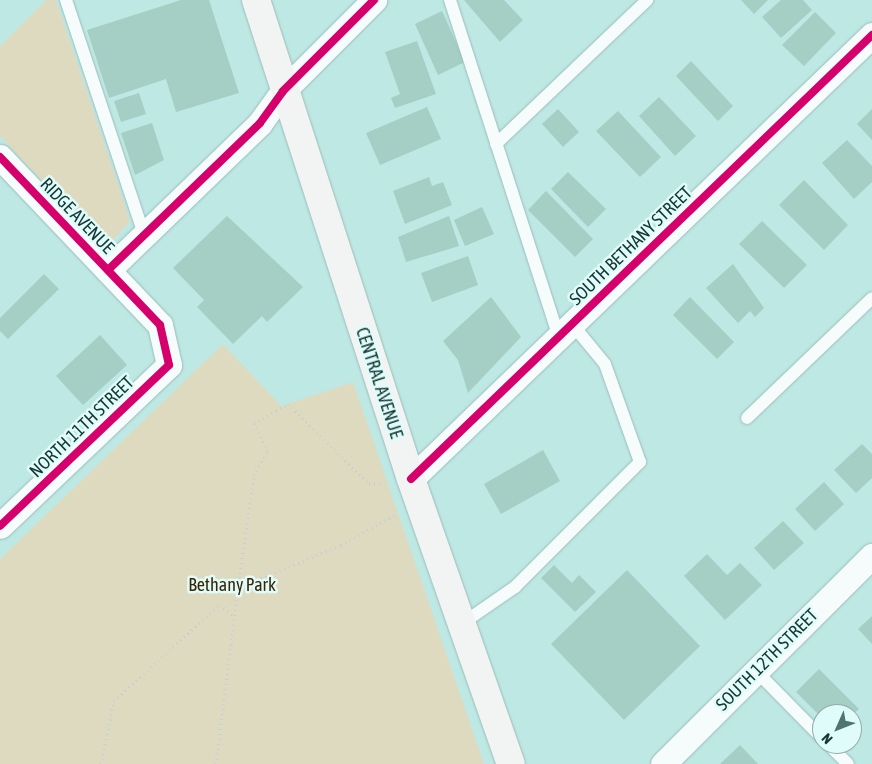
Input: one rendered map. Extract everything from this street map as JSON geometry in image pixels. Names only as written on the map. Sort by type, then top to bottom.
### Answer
[{"type":"main road","name":"CENTRAL AVENUE","points":[[256,0],[283,91],[411,479],[460,624],[511,764]]},
{"type":"street","points":[[108,270],[260,123],[283,91],[374,0]]},
{"type":"street","name":"SOUTH BETHANY STREET","points":[[411,479],[872,35]]},
{"type":"street","name":"RIDGE AVENUE","points":[[0,157],[160,325],[167,344]]},
{"type":"street","name":"NORTH 11TH STREET","points":[[0,526],[169,365],[167,344]]},
{"type":"street","name":"SOUTH 12TH STREET","points":[[663,764],[872,556]]},
{"type":"lane","points":[[66,0],[144,234]]},
{"type":"lane","points":[[450,0],[496,144],[565,330],[606,364],[640,462],[515,586],[460,624]]},
{"type":"lane","points":[[496,144],[647,0]]},
{"type":"lane","points":[[746,418],[872,298]]},
{"type":"lane","points":[[756,672],[812,728]]},
{"type":"lane","points":[[838,754],[848,764]]},
{"type":"path","points":[[216,764],[254,475],[268,451],[254,423],[288,404],[369,484],[384,482]]},
{"type":"path","points":[[238,588],[341,545],[395,515]]},
{"type":"path","points":[[101,764],[114,701],[220,604],[234,616]]},
{"type":"green space","points":[[46,0],[56,0],[130,221],[113,240],[100,242],[0,136],[0,46]]},
{"type":"green space","name":"Bethany Park","points":[[223,344],[281,406],[353,382],[484,764],[0,764],[0,559]]},
{"type":"building","points":[[181,0],[209,0],[239,93],[176,112],[166,79],[109,98],[87,30]]},
{"type":"building","points":[[464,0],[504,0],[523,20],[500,42]]},
{"type":"building","points":[[741,0],[768,0],[754,14]]},
{"type":"building","points":[[781,0],[803,0],[812,10],[781,38],[762,17]]},
{"type":"building","points":[[442,11],[465,62],[438,75],[415,24]]},
{"type":"building","points":[[815,12],[836,33],[804,66],[782,45]]},
{"type":"building","points":[[417,41],[436,94],[395,108],[391,98],[400,94],[385,52]]},
{"type":"building","points":[[691,61],[733,106],[718,121],[676,76]]},
{"type":"building","points":[[139,93],[146,114],[121,122],[114,101]]},
{"type":"building","points":[[659,97],[696,136],[675,156],[639,116]]},
{"type":"building","points":[[427,107],[441,139],[380,165],[366,133]]},
{"type":"building","points":[[558,109],[579,132],[563,147],[542,124]]},
{"type":"building","points":[[872,109],[872,140],[857,124]]},
{"type":"building","points":[[618,111],[661,157],[640,177],[596,131]]},
{"type":"building","points":[[152,123],[164,160],[135,175],[121,133]]},
{"type":"building","points":[[847,140],[872,166],[872,182],[854,199],[822,163]]},
{"type":"building","points":[[568,172],[606,209],[588,227],[551,189]]},
{"type":"building","points":[[429,177],[432,186],[443,182],[452,205],[405,224],[393,191]]},
{"type":"building","points":[[804,180],[848,225],[824,250],[779,205]]},
{"type":"building","points":[[546,191],[593,239],[575,257],[528,210]]},
{"type":"building","points":[[482,207],[494,234],[465,246],[454,220]]},
{"type":"building","points":[[227,216],[303,287],[267,322],[262,316],[233,344],[197,307],[204,300],[173,268]]},
{"type":"building","points":[[449,216],[459,246],[406,262],[398,237]]},
{"type":"building","points":[[762,221],[807,265],[784,288],[739,244]]},
{"type":"building","points":[[468,256],[478,285],[432,302],[421,273]]},
{"type":"building","points":[[733,264],[764,308],[755,317],[750,311],[738,323],[706,288]]},
{"type":"building","points":[[44,274],[59,289],[8,339],[0,331],[0,318]]},
{"type":"building","points":[[491,297],[521,337],[468,393],[458,360],[443,341]]},
{"type":"building","points":[[690,297],[734,342],[717,359],[673,315]]},
{"type":"building","points":[[100,335],[127,365],[83,405],[56,376]]},
{"type":"building","points":[[862,444],[872,454],[872,478],[856,493],[834,470]]},
{"type":"building","points":[[543,450],[560,481],[501,514],[484,484]]},
{"type":"building","points":[[824,482],[844,504],[815,531],[795,509]]},
{"type":"building","points":[[783,521],[804,543],[774,570],[754,548]]},
{"type":"building","points":[[707,554],[727,575],[740,563],[762,585],[725,620],[684,576]]},
{"type":"building","points":[[554,565],[572,583],[579,575],[596,592],[575,612],[541,578]]},
{"type":"building","points":[[627,570],[700,646],[624,720],[551,644]]},
{"type":"building","points":[[872,616],[872,644],[858,629]]},
{"type":"building","points":[[819,669],[854,704],[812,704],[812,708],[796,692]]},
{"type":"building","points":[[740,745],[758,764],[720,764]]},
{"type":"cycle path","points":[[108,270],[260,123],[283,91],[374,0]]},
{"type":"cycle path","points":[[411,479],[872,35]]},
{"type":"cycle path","points":[[0,157],[160,325],[169,365],[0,526]]}]
